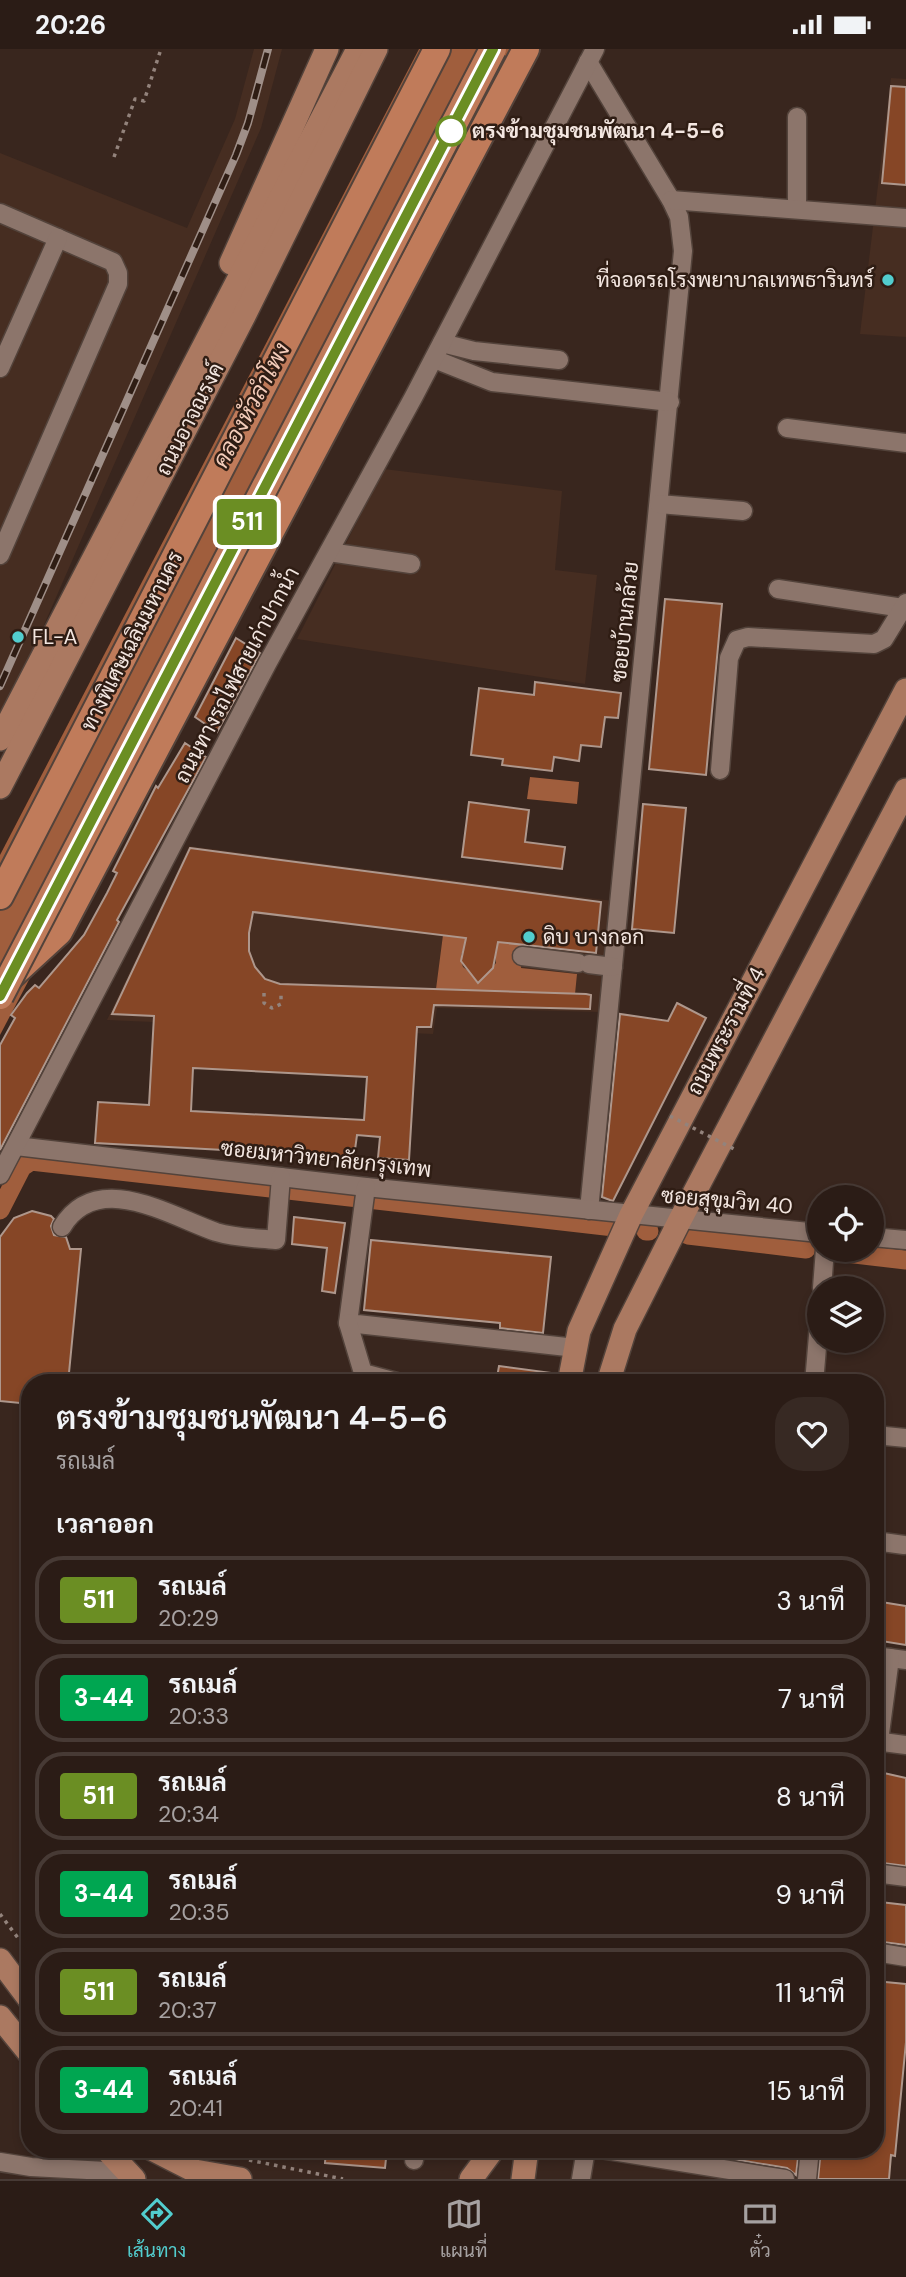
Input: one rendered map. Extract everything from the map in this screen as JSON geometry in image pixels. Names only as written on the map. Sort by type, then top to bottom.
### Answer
[{"type":"highway","name":"ทางพิเศษเฉลิมมหานคร","points":[[0,897],[437,49]]},
{"type":"highway","points":[[0,996],[493,49]]},
{"type":"highway","points":[[0,984],[29,962],[59,932],[306,460],[526,49]]},
{"type":"main road","points":[[174,406],[209,312],[327,49]]},
{"type":"main road","name":"ถนนอาจณรงค์","points":[[0,739],[358,49]]},
{"type":"main road","name":"ถนนอาจณรงค์","points":[[0,787],[244,316],[376,49]]},
{"type":"main road","name":"ถนนพระรามที่ 4","points":[[571,1374],[579,1331],[631,1215],[906,690]]},
{"type":"main road","points":[[611,1374],[625,1329],[680,1220],[906,790]]},
{"type":"main road","points":[[0,1959],[21,1988]]},
{"type":"main road","points":[[0,2017],[21,2043]]},
{"type":"main road","points":[[114,2158],[129,2176],[143,2158]]},
{"type":"main road","points":[[168,2158],[195,2171],[244,2169]]},
{"type":"main road","points":[[471,2179],[486,2158]]},
{"type":"main road","points":[[488,2179],[490,2158]]},
{"type":"main road","points":[[523,2179],[526,2158]]},
{"type":"street","name":"ซอยบ้านกล้วย","points":[[589,1210],[683,251],[679,217],[671,200],[591,56]]},
{"type":"street","name":"ถนนทางรถไฟสายเก่าปากน้ำ","points":[[0,1175],[328,552],[438,351],[591,56]]},
{"type":"street","points":[[797,117],[797,209]]},
{"type":"street","points":[[671,200],[906,218]]},
{"type":"street","points":[[0,213],[113,262],[118,274],[118,284],[0,555]]},
{"type":"street","points":[[0,368],[58,238]]},
{"type":"street","points":[[438,351],[474,351],[559,360]]},
{"type":"street","points":[[438,351],[492,382],[670,402]]},
{"type":"street","points":[[787,428],[906,443]]},
{"type":"street","points":[[660,504],[743,511]]},
{"type":"street","points":[[328,552],[411,563]]},
{"type":"street","points":[[720,770],[729,658],[737,640],[748,636],[874,645],[884,639],[904,605],[778,589]]},
{"type":"street","points":[[522,956],[613,967]]},
{"type":"street","name":"ซอยมหาวิทยาลัยกรุงเทพ","points":[[16,1146],[631,1215]]},
{"type":"street","points":[[62,1227],[71,1213],[84,1204],[125,1200],[148,1205],[222,1233],[275,1240],[281,1177]]},
{"type":"street","points":[[366,1187],[348,1323],[363,1373],[367,1374]]},
{"type":"street","name":"ซอยสุขุมวิท 40","points":[[631,1215],[807,1232]]},
{"type":"street","points":[[884,1238],[906,1240]]},
{"type":"street","points":[[348,1323],[576,1348]]},
{"type":"street","points":[[815,1374],[817,1353]]},
{"type":"street","points":[[884,1436],[906,1438]]},
{"type":"street","points":[[884,1542],[904,1545]]},
{"type":"street","points":[[884,1696],[890,1658]]},
{"type":"street","points":[[884,1742],[906,1745]]},
{"type":"street","points":[[884,1874],[906,1877]]},
{"type":"street","points":[[884,1953],[906,1957]]},
{"type":"street","points":[[581,2179],[584,2158]]},
{"type":"street","points":[[641,2158],[705,2172],[785,2179]]},
{"type":"street","points":[[807,2179],[809,2158]]},
{"type":"street","points":[[0,2162],[30,2173],[129,2176]]},
{"type":"path","points":[[114,157],[135,99],[144,101],[161,49]]},
{"type":"path","points":[[264,993],[264,1003],[272,1008],[281,1004],[281,993]]},
{"type":"path","points":[[670,1116],[734,1149]]},
{"type":"path","points":[[0,1914],[21,1942]]},
{"type":"path","points":[[244,2169],[343,2179]]},
{"type":"shaded area","points":[[254,49],[282,49],[261,128],[30,657],[0,718],[0,153],[187,228],[235,119]]},
{"type":"shaded area","points":[[891,78],[906,79],[906,337],[860,334]]},
{"type":"shaded area","points":[[384,469],[562,491],[555,570],[597,575],[585,684],[297,639]]},
{"type":"shaded area","name":"ดิบ บางกอก","points":[[189,846],[613,901],[601,1012],[437,1008],[433,1034],[107,1020]]},
{"type":"water","name":"คลองหัวลำโพง","points":[[419,49],[518,49],[0,1035],[0,855]]},
{"type":"water","points":[[530,777],[579,782],[577,804],[527,799]]},
{"type":"water","points":[[443,935],[477,939],[462,953],[463,967],[472,974],[489,972],[496,963],[495,951],[483,940],[523,945],[521,968],[577,974],[575,994],[436,989]]},
{"type":"building","points":[[891,86],[906,87],[906,185],[882,183]]},
{"type":"building","points":[[665,599],[722,604],[706,775],[649,769]]},
{"type":"building","points":[[236,638],[260,653],[217,732],[195,717]]},
{"type":"building","points":[[535,682],[621,693],[618,718],[605,717],[601,747],[581,745],[579,761],[554,757],[552,771],[502,765],[503,759],[471,755],[479,688],[534,695]]},
{"type":"building","points":[[185,743],[206,757],[117,920],[119,922],[0,1150],[0,1045],[15,1018],[11,1015],[27,993],[35,985],[39,988],[84,935],[117,873],[113,871],[156,786],[158,788]]},
{"type":"building","points":[[469,802],[529,810],[525,842],[565,847],[562,869],[462,857]]},
{"type":"building","points":[[643,804],[686,808],[674,933],[632,929]]},
{"type":"building","name":"ดิบ บางกอก","points":[[190,848],[601,902],[596,953],[498,942],[493,968],[478,983],[461,961],[466,938],[253,912],[249,951],[255,967],[265,979],[280,984],[591,995],[590,1009],[434,1005],[431,1027],[417,1027],[409,1160],[378,1158],[380,1137],[357,1135],[354,1157],[95,1143],[98,1102],[149,1105],[154,1016],[112,1014]],"holes":[[[193,1068],[367,1077],[364,1120],[191,1111]]]},
{"type":"building","points":[[677,1003],[706,1018],[613,1201],[602,1197],[620,1014],[668,1021]]},
{"type":"building","points":[[32,1211],[51,1216],[54,1219],[51,1226],[54,1235],[66,1237],[70,1249],[81,1249],[69,1374],[21,1374],[21,1403],[0,1401],[0,1237],[14,1218]]},
{"type":"building","points":[[294,1217],[345,1223],[335,1293],[322,1291],[327,1248],[292,1244]]},
{"type":"building","points":[[371,1240],[551,1257],[543,1333],[500,1328],[500,1323],[364,1310]]},
{"type":"building","points":[[499,1366],[552,1373],[552,1374],[498,1374]]},
{"type":"building","points":[[884,1602],[906,1606],[906,1645],[884,1641]]},
{"type":"building","points":[[884,1773],[906,1778],[906,1866],[884,1863]]},
{"type":"building","points":[[884,1902],[906,1905],[906,1945],[884,1942]]},
{"type":"building","points":[[884,1982],[906,1984],[906,2042],[895,2156],[891,2155],[889,2179],[818,2179],[820,2158],[884,2158]]},
{"type":"building","points":[[325,2158],[386,2158],[385,2168],[325,2163]]},
{"type":"building","points":[[727,2158],[798,2158],[796,2175],[787,2168]]},
{"type":"waterway","points":[[0,1210],[22,1167],[31,1161],[614,1227]]},
{"type":"waterway","points":[[688,1235],[806,1249]]},
{"type":"waterway","points":[[884,1257],[906,1260]]},
{"type":"railway","points":[[0,686],[236,155],[248,123],[268,49]]},
{"type":"bus line","name":"511","points":[[0,996],[493,49]]},
{"type":"place","name":"ตรงข้ามชุมชนพัฒนา 4-5-6","points":[[451,131]]},
{"type":"place","name":"ที่จอดรถโรงพยาบาลเทพธารินทร์","points":[[888,280]]},
{"type":"place","name":"FL-A","points":[[18,637]]},
{"type":"place","name":"ดิบ บางกอก","points":[[529,937]]}]
